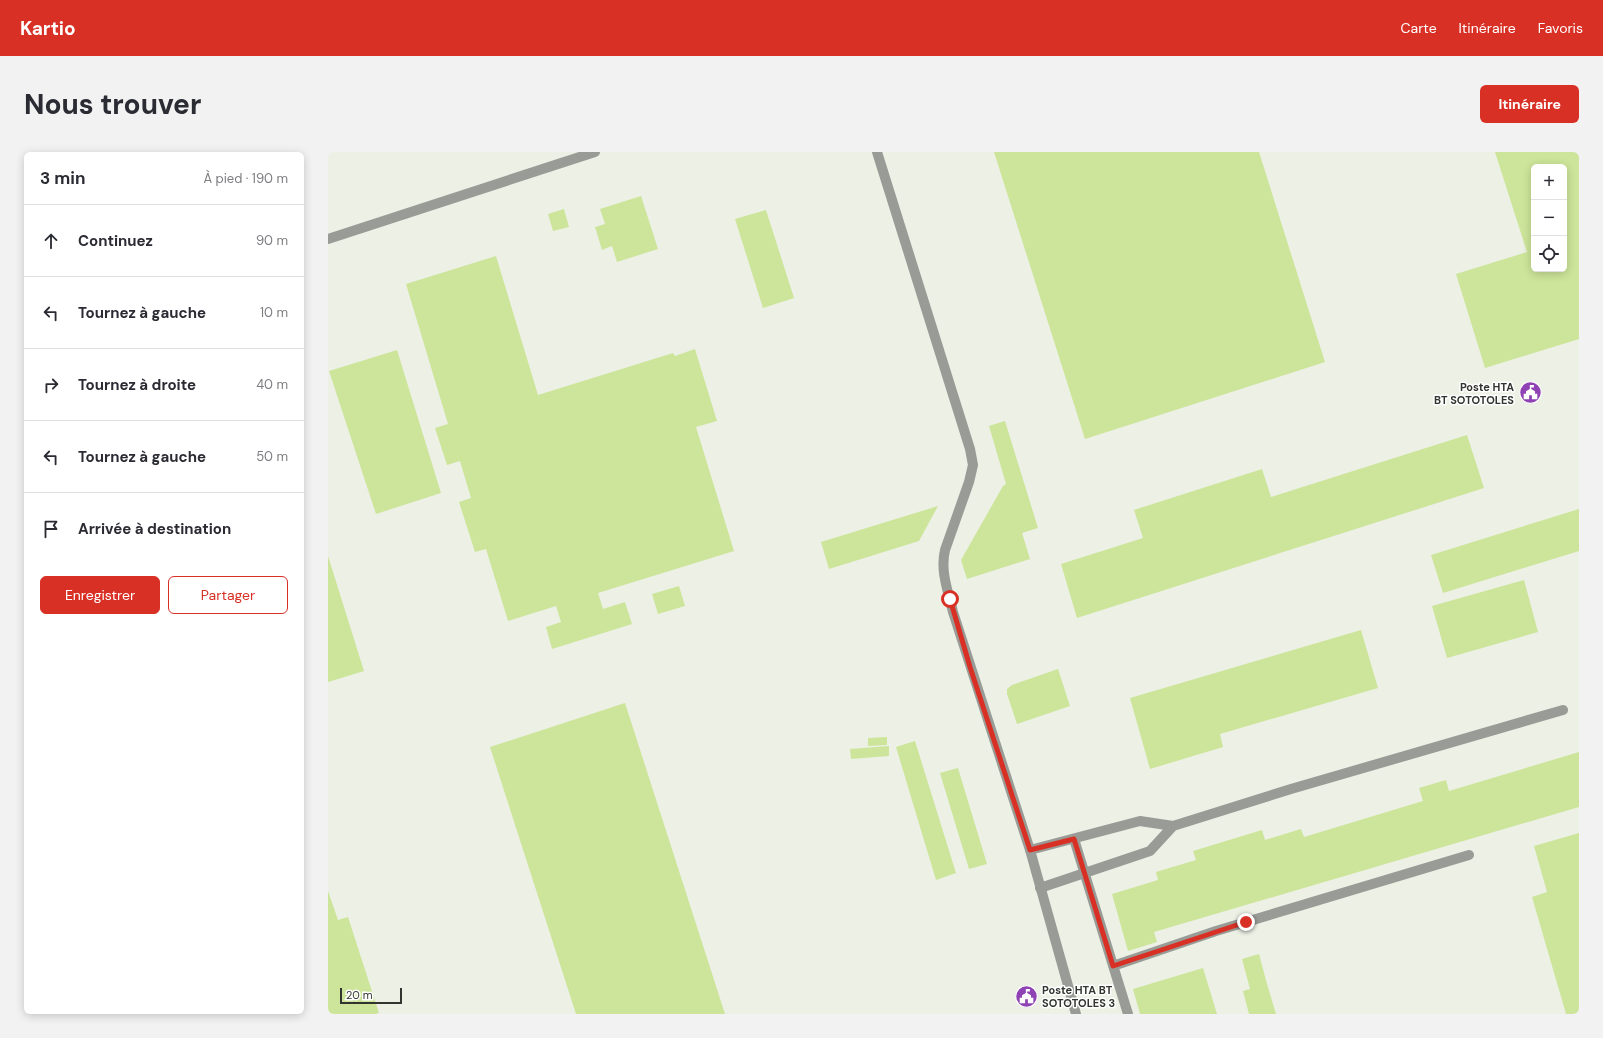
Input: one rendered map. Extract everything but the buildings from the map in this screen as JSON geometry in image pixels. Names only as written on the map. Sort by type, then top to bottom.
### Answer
[{"type":"street","points":[[328,239],[595,152]]},
{"type":"street","points":[[877,152],[970,449],[973,465],[969,482],[945,550],[942,561],[943,572],[955,619],[1030,850],[1076,1014]]},
{"type":"street","points":[[1030,850],[1140,821],[1173,826],[1291,789],[1563,710]]},
{"type":"street","points":[[1040,888],[1150,850],[1173,826]]},
{"type":"street","points":[[1074,839],[1083,874],[1128,1014]]},
{"type":"street","points":[[1113,966],[1216,931],[1469,855]]},
{"type":"place","name":"Poste HTA BT SOTOTOLES","points":[[1530,393]]},
{"type":"place","name":"Poste HTA BT SOTOTOLES 3","points":[[1026,996]]},
{"type":"route","points":[[950,599],[970,667],[1030,850],[1074,839],[1083,874],[1113,966],[1246,922]]}]
